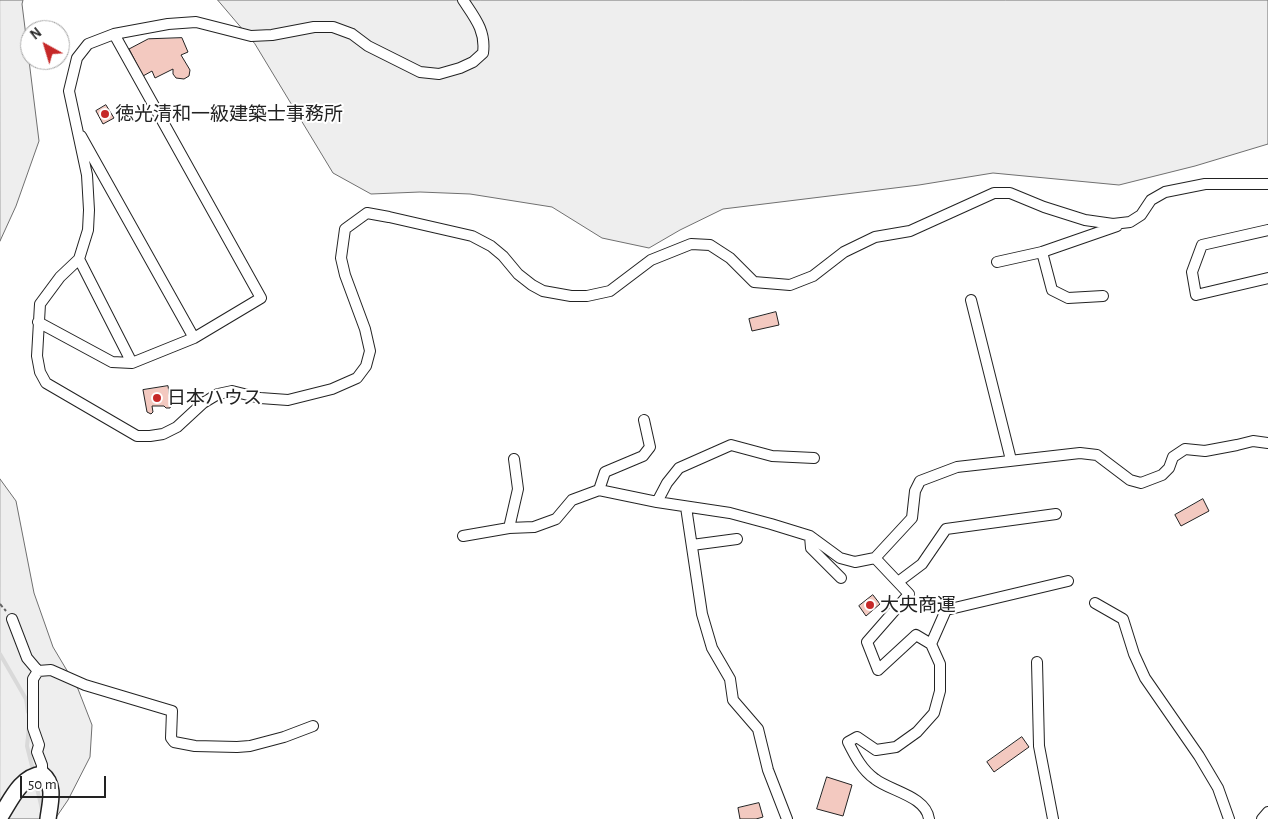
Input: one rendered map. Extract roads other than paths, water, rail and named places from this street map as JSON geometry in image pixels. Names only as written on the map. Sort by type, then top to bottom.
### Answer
[{"type":"street","points":[[463,0],[480,26],[484,41],[483,53],[473,62],[439,74],[420,72],[368,46],[352,34],[333,27],[314,27],[272,35],[252,36],[196,22],[168,24],[114,34],[88,44],[77,58],[68,91],[87,175],[88,230],[79,258],[60,277],[40,304],[37,356],[40,372],[46,383],[137,436],[150,436],[164,434],[177,427],[203,403],[218,394],[232,391],[260,398],[288,400],[332,389],[357,378],[366,366],[370,351],[365,329],[345,275],[341,258],[345,229],[367,213],[472,236],[491,246],[503,256],[518,274],[532,285],[543,291],[571,296],[587,296],[610,291],[651,260],[691,244],[710,245],[730,258],[754,282],[790,285],[813,276],[844,252],[875,237],[910,231],[994,193],[1010,193],[1044,207],[1085,220],[1113,224],[1130,222]]},
{"type":"street","points":[[38,322],[112,362],[132,362],[194,338],[261,298],[114,34]]},
{"type":"street","points":[[75,124],[194,338]]},
{"type":"street","points":[[997,262],[1042,252],[1130,222],[1141,215],[1151,200],[1165,192],[1205,184],[1268,184]]},
{"type":"street","points":[[1268,230],[1202,245],[1192,272],[1196,295],[1268,278]]},
{"type":"street","points":[[1042,252],[1052,290],[1068,298],[1103,296]]},
{"type":"street","points":[[79,258],[132,362]]},
{"type":"street","points":[[970,300],[1011,460]]},
{"type":"street","points":[[599,490],[605,472],[643,456],[650,447],[644,420]]},
{"type":"street","points":[[463,536],[509,528],[534,527],[556,519],[572,500],[599,490],[657,502],[730,513],[810,536],[840,558],[855,562],[875,558],[912,518],[914,491],[920,481],[957,467],[1080,453],[1097,455],[1130,480],[1141,483],[1162,475],[1169,468],[1173,457],[1185,449],[1205,451],[1237,446],[1252,441],[1268,443]]},
{"type":"street","points":[[657,502],[666,483],[679,468],[731,445],[772,456],[814,458]]},
{"type":"street","points":[[509,528],[518,489],[514,459]]},
{"type":"street","points":[[686,507],[702,614],[712,648],[730,679],[733,700],[758,729],[768,770],[788,819]]},
{"type":"street","points":[[898,582],[922,564],[946,529],[1056,514]]},
{"type":"street","points":[[810,536],[811,548],[841,578]]},
{"type":"street","points":[[692,545],[737,539]]},
{"type":"street","points":[[875,558],[909,594],[867,642],[878,670],[916,635],[931,644],[940,664],[940,691],[934,713],[917,732],[896,747],[876,750],[857,737],[848,742],[856,760],[875,780],[915,799],[928,814],[929,819]]},
{"type":"street","points":[[931,644],[946,610],[1068,581]]},
{"type":"street","points":[[1095,603],[1124,619],[1134,654],[1145,678],[1204,764],[1218,788],[1229,819]]},
{"type":"street","points":[[12,619],[27,658],[38,671]]},
{"type":"street","points":[[1037,662],[1039,746],[1053,819]]},
{"type":"street","points":[[38,671],[51,670],[84,685],[172,711],[171,738],[174,742],[195,746],[250,746],[284,737],[313,726]]},
{"type":"street","points":[[38,671],[33,678],[33,728],[39,745],[37,752],[42,765],[42,774]]},
{"type":"street","points":[[0,817],[19,787],[29,778],[42,774]]},
{"type":"street","points":[[42,774],[48,779],[51,789],[48,819]]},
{"type":"street","points":[[1262,819],[1268,812]]},
{"type":"waterway","points":[[0,654],[26,699],[28,712]]},
{"type":"waterway","points":[[29,727],[27,746],[34,774]]},
{"type":"waterway","points":[[35,780],[43,813]]},
{"type":"place","name":"徳光清和一級建築士事務所","points":[[105,114]]},
{"type":"place","name":"日本ハウス","points":[[157,398]]},
{"type":"place","name":"大央商運","points":[[870,605]]}]
